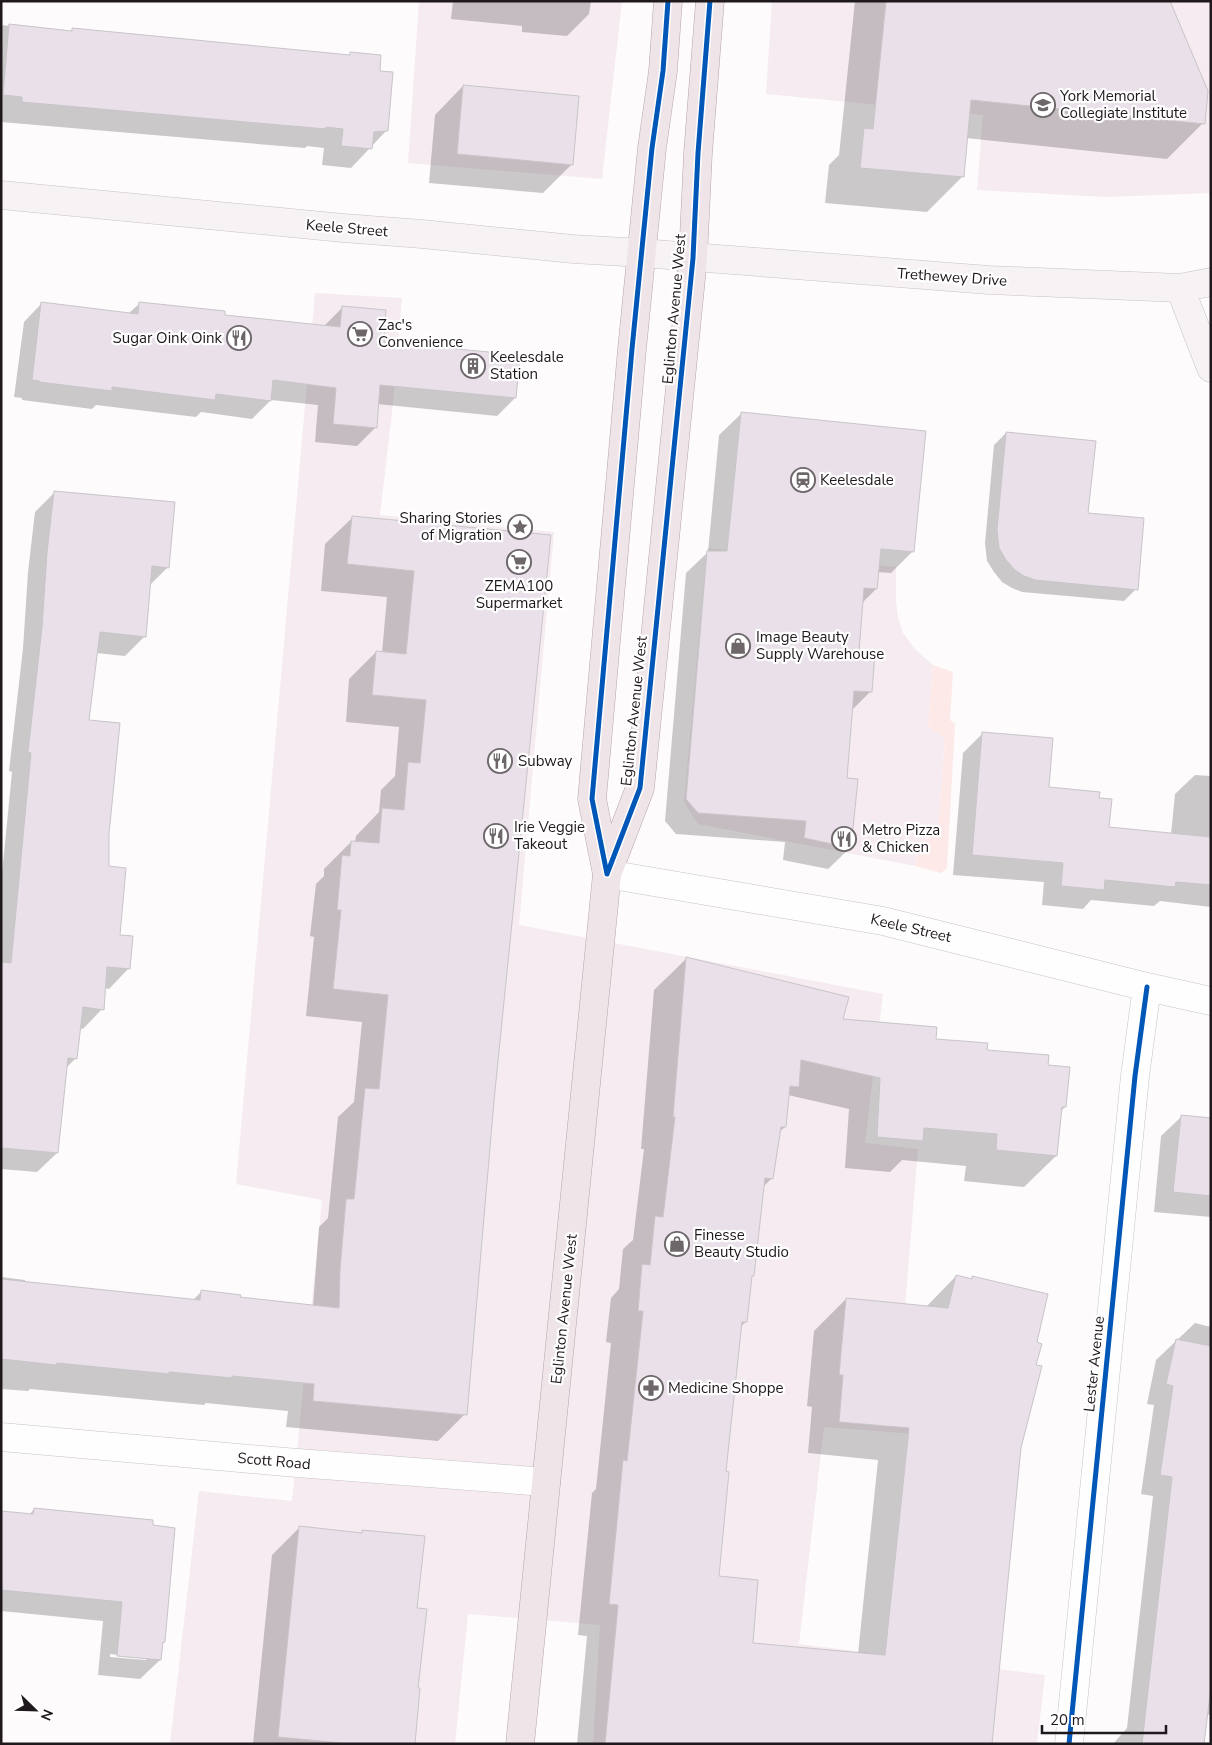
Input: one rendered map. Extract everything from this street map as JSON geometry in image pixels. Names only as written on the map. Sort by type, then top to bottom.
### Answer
[{"type":"main road","name":"Eglinton Avenue West","points":[[607,874],[592,799],[652,148],[663,71],[668,1]]},
{"type":"main road","name":"Eglinton Avenue West","points":[[520,1744],[607,874],[640,788],[693,258],[698,153],[710,1]]},
{"type":"main road","name":"Keele Street","points":[[1,196],[333,228],[432,235],[573,250],[642,253],[693,258]]},
{"type":"main road","name":"Trethewey Drive","points":[[693,258],[989,280],[1180,288],[1211,282]]},
{"type":"main road","points":[[1180,288],[1211,368]]},
{"type":"street","name":"Keele Street","points":[[607,874],[884,921],[1147,987],[1211,1001]]},
{"type":"street","name":"Lester Avenue","points":[[1069,1744],[1135,1076],[1147,987]]},
{"type":"street","name":"Scott Road","points":[[1,1437],[285,1462],[546,1482]]},
{"type":"shaded area","points":[[419,1],[622,1],[602,179],[408,163]]},
{"type":"shaded area","name":"York Memorial Collegiate Institute","points":[[772,1],[1211,1],[1211,193],[1106,197],[977,190],[983,115],[766,94]]},
{"type":"shaded area","points":[[315,293],[402,298],[392,413],[380,515],[554,532],[519,925],[883,994],[865,1143],[918,1149],[905,1307],[915,1434],[824,1427],[799,1644],[1045,1675],[1037,1744],[593,1744],[600,1625],[468,1614],[455,1744],[170,1744],[199,1491],[292,1501],[322,1200],[236,1184]]},
{"type":"shaded area","points":[[707,548],[896,567],[896,602],[903,633],[914,648],[933,665],[928,726],[945,739],[938,828],[918,846],[915,866],[698,824],[694,818],[684,802]]},
{"type":"shaded area","points":[[933,665],[953,672],[950,720],[955,724],[947,868],[941,873],[915,866],[918,846],[938,828],[945,739],[928,726]]},
{"type":"building","points":[[886,1],[1170,1],[1208,91],[1205,124],[971,100],[964,177],[860,168],[864,128],[873,129]]},
{"type":"building","points":[[9,24],[72,31],[72,28],[350,55],[350,52],[381,55],[380,71],[393,72],[388,131],[374,132],[372,149],[341,146],[343,129],[22,102],[22,97],[3,95]]},
{"type":"building","points":[[463,85],[579,96],[573,165],[457,154]]},
{"type":"building","points":[[41,302],[138,314],[139,302],[225,311],[225,315],[340,327],[342,306],[386,310],[384,342],[520,355],[516,398],[380,385],[377,428],[333,424],[336,388],[273,380],[271,401],[216,394],[215,400],[112,387],[112,391],[39,382],[32,380]]},
{"type":"building","points":[[741,412],[926,431],[914,552],[881,549],[877,589],[864,588],[859,651],[875,652],[872,692],[854,691],[847,778],[858,779],[851,848],[804,838],[806,821],[698,813],[686,799],[707,551],[727,551]]},
{"type":"building","points":[[1006,432],[1096,441],[1088,513],[1144,518],[1138,590],[1035,580],[1015,570],[1006,560],[999,548],[997,530]]},
{"type":"building","points":[[54,491],[175,502],[169,568],[152,566],[146,637],[100,632],[89,720],[120,723],[109,834],[109,866],[126,868],[120,935],[133,936],[130,969],[107,967],[104,1010],[83,1007],[77,1059],[68,1058],[58,1153],[1,1148],[1,962],[11,963],[31,753],[28,752],[42,627],[47,552]]},
{"type":"building","points":[[352,516],[551,535],[494,1101],[467,1415],[313,1401],[314,1384],[232,1376],[232,1378],[169,1372],[169,1374],[57,1363],[56,1365],[1,1359],[1,1279],[200,1300],[201,1290],[241,1295],[240,1297],[339,1308],[346,1199],[354,1199],[365,1088],[379,1089],[388,995],[333,989],[341,910],[337,910],[342,855],[350,856],[351,841],[379,843],[382,808],[404,810],[408,762],[420,763],[426,700],[372,695],[376,651],[406,654],[414,571],[347,564]]},
{"type":"building","points":[[982,732],[1053,738],[1049,787],[1100,792],[1099,798],[1112,799],[1109,827],[1211,837],[1211,885],[1176,882],[1175,887],[1105,880],[1104,890],[1061,886],[1063,863],[972,855]]},
{"type":"building","points":[[686,957],[849,997],[843,1019],[937,1027],[936,1039],[988,1043],[987,1050],[1049,1055],[1048,1065],[1070,1067],[1066,1107],[1062,1107],[1057,1156],[996,1150],[997,1134],[924,1128],[923,1141],[877,1137],[880,1078],[801,1060],[799,1087],[790,1086],[786,1127],[781,1127],[773,1179],[765,1178],[747,1322],[742,1322],[726,1471],[729,1472],[719,1576],[758,1580],[753,1643],[885,1655],[909,1428],[839,1422],[843,1375],[839,1375],[846,1298],[948,1308],[956,1275],[972,1279],[972,1276],[1048,1294],[1037,1342],[1042,1344],[1036,1365],[1042,1366],[1021,1448],[992,1744],[605,1744],[618,1605],[609,1604],[623,1460],[627,1461],[643,1311],[638,1311],[642,1264],[650,1265],[655,1216],[663,1217],[675,1117],[673,1117]]},
{"type":"building","points":[[1181,1115],[1211,1118],[1211,1196],[1173,1192]]},
{"type":"building","points":[[1176,1339],[1211,1346],[1211,1687],[1204,1744],[1142,1744],[1172,1477],[1160,1475],[1173,1386],[1166,1384]]},
{"type":"building","points":[[34,1508],[153,1520],[153,1525],[175,1528],[165,1642],[163,1642],[161,1660],[117,1656],[122,1602],[1,1590],[1,1511],[33,1514]]},
{"type":"building","points":[[299,1526],[362,1533],[362,1530],[425,1536],[417,1608],[427,1609],[418,1688],[420,1688],[415,1744],[352,1744],[278,1737]]},
{"type":"cycle path","points":[[607,874],[592,799],[632,349],[652,148],[663,71],[668,1]]},
{"type":"cycle path","points":[[607,874],[640,788],[693,258],[698,153],[710,1]]},
{"type":"cycle path","points":[[1069,1744],[1135,1076],[1147,987]]},
{"type":"place","name":"York Memorial Collegiate Institute","points":[[1043,105]]},
{"type":"place","name":"Zac's Convenience","points":[[360,334]]},
{"type":"place","name":"Sugar Oink Oink","points":[[239,338]]},
{"type":"place","name":"Keelesdale Station","points":[[473,366]]},
{"type":"place","name":"Keelesdale","points":[[803,480]]},
{"type":"place","name":"Sharing Stories of Migration","points":[[520,527]]},
{"type":"place","name":"ZEMA100 Supermarket","points":[[519,562]]},
{"type":"place","name":"Image Beauty Supply Warehouse","points":[[738,646]]},
{"type":"place","name":"Subway","points":[[500,761]]},
{"type":"place","name":"Irie Veggie Takeout","points":[[496,836]]},
{"type":"place","name":"Metro Pizza & Chicken","points":[[844,839]]},
{"type":"place","name":"Finesse Beauty Studio","points":[[677,1244]]},
{"type":"place","name":"Medicine Shoppe","points":[[651,1388]]}]
